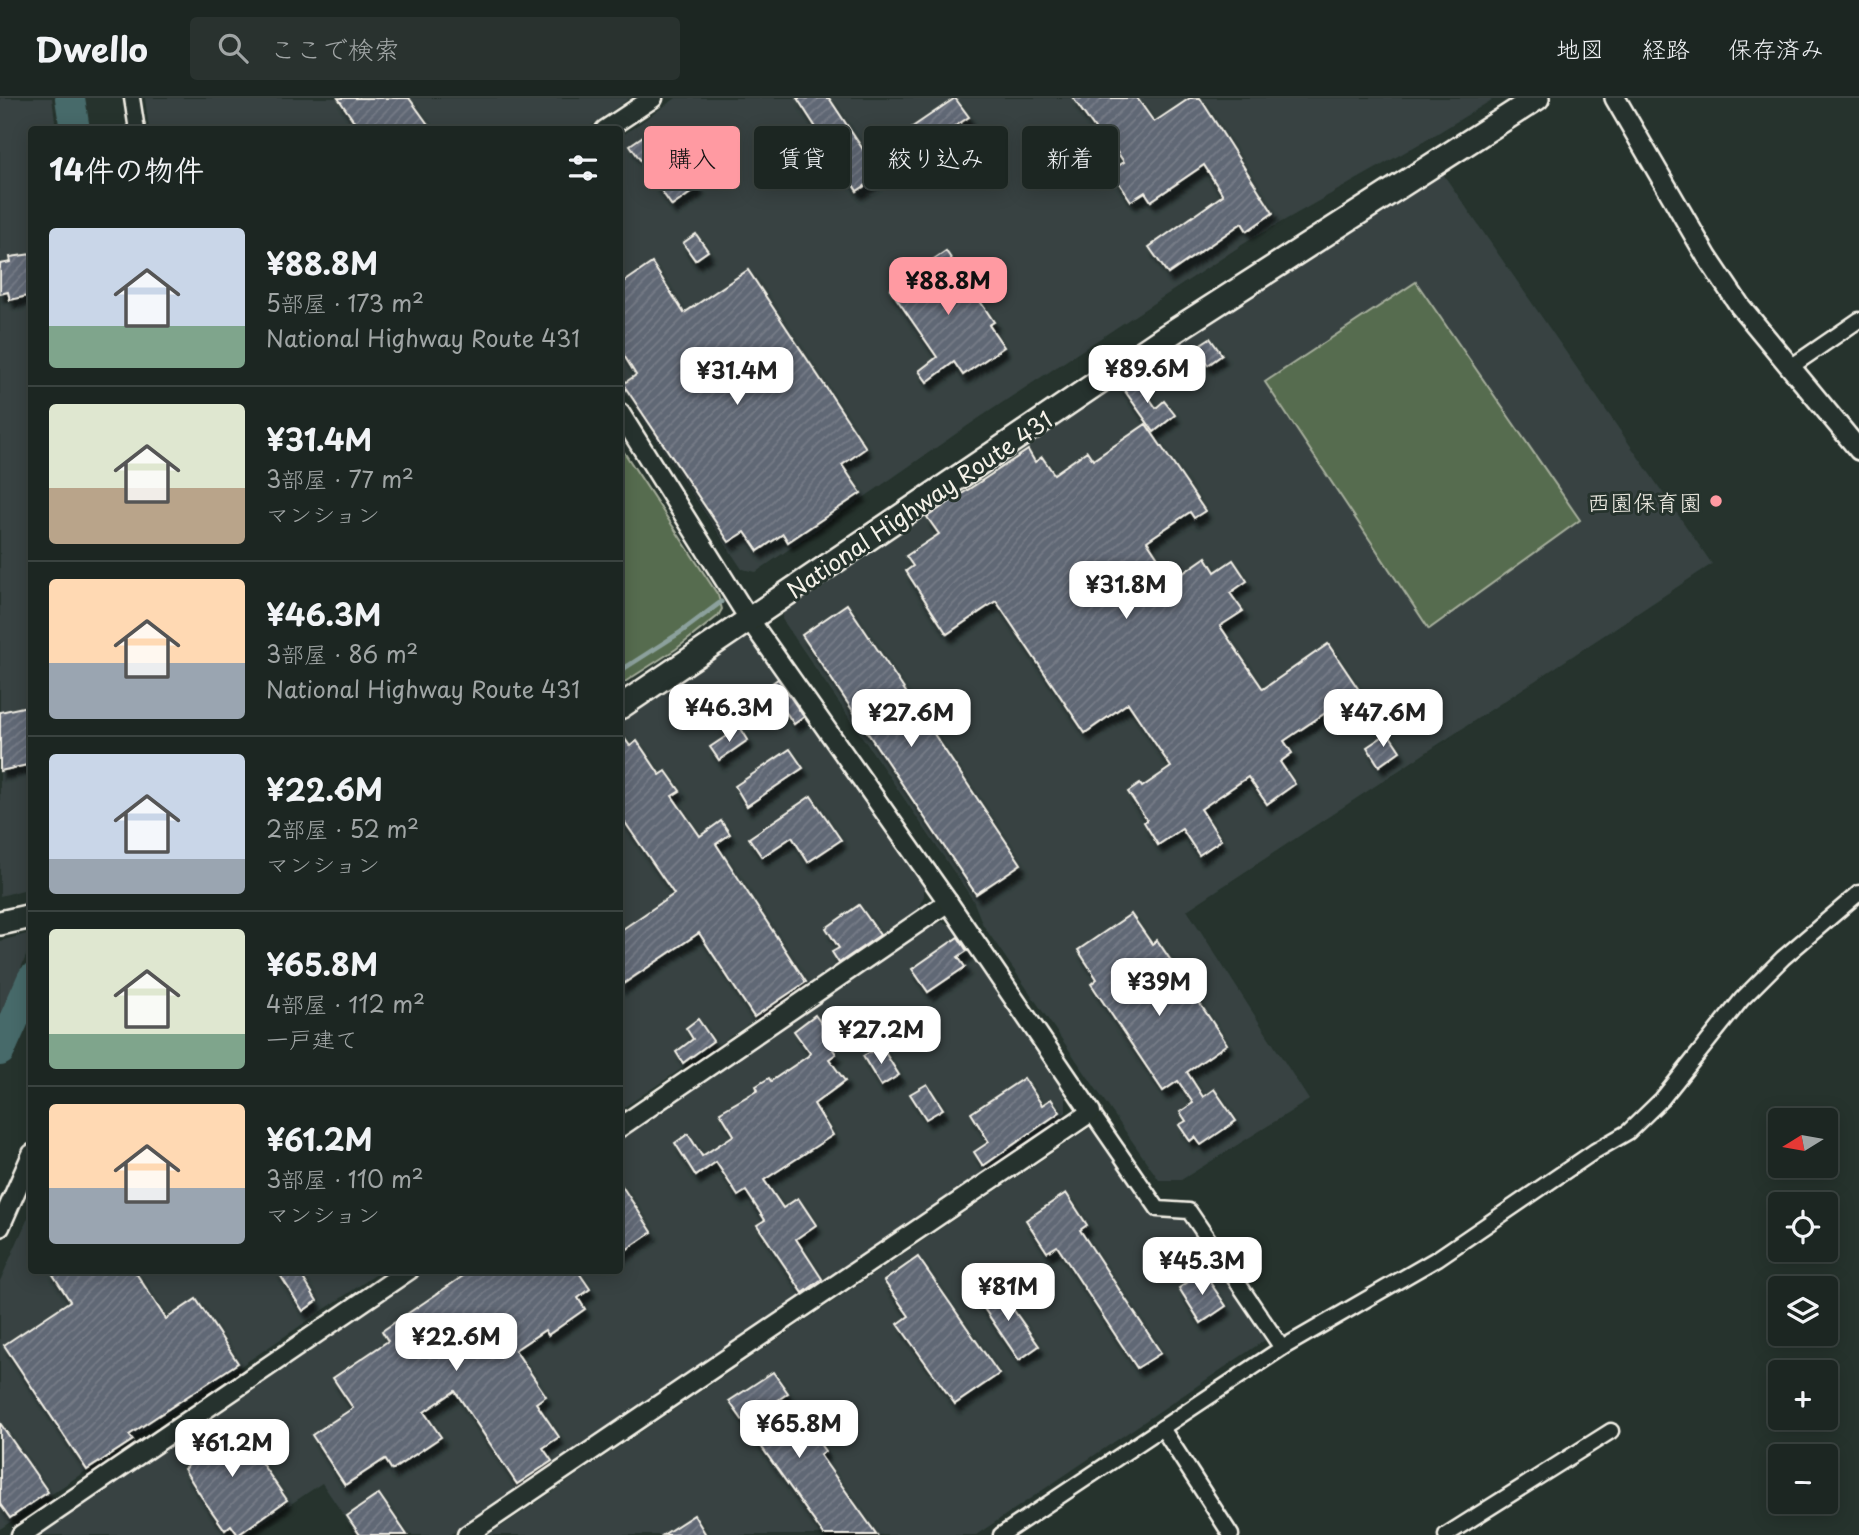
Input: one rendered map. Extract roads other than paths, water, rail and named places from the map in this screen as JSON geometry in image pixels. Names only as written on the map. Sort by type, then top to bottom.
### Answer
[{"type":"highway","name":"National Highway Route 431","points":[[623,705],[1162,339],[1537,98]]},
{"type":"highway","points":[[0,923],[28,917]]},
{"type":"main road","points":[[1615,98],[1707,257],[1740,306],[1859,450]]},
{"type":"street","points":[[132,98],[136,126]]},
{"type":"street","points":[[611,126],[653,98]]},
{"type":"street","points":[[1792,366],[1859,320]]},
{"type":"street","points":[[623,418],[749,619],[948,902],[1158,1209],[1189,1211],[1282,1348]]},
{"type":"street","points":[[1001,1535],[1282,1348],[1438,1258],[1595,1151],[1628,1132],[1662,1099],[1742,999],[1783,958],[1859,893]]},
{"type":"street","points":[[623,1124],[948,902]]},
{"type":"street","points":[[467,1535],[1091,1112]]},
{"type":"street","points":[[0,1227],[28,1163]]},
{"type":"street","points":[[21,1535],[403,1274]]},
{"type":"street","points":[[1162,1428],[1231,1535]]},
{"type":"street","points":[[1446,1535],[1611,1431]]},
{"type":"waterway","points":[[70,98],[74,126]]},
{"type":"waterway","points":[[623,669],[681,632],[721,602]]},
{"type":"waterway","points":[[0,1051],[28,988]]},
{"type":"place","name":"西園保育園","points":[[1716,501]]}]
